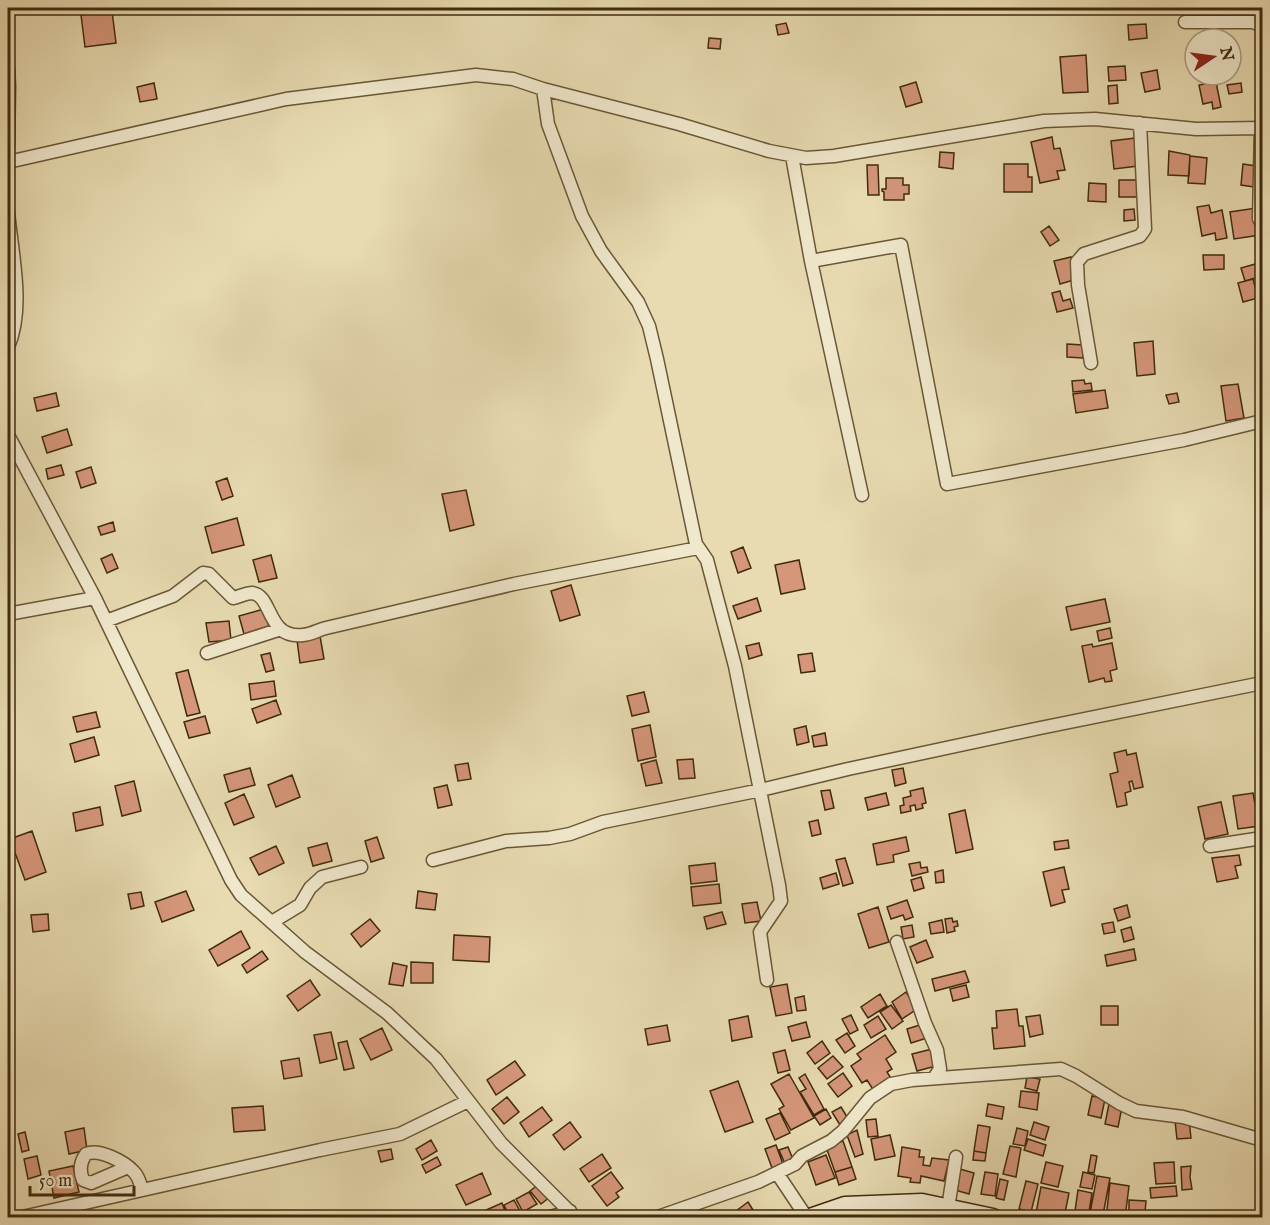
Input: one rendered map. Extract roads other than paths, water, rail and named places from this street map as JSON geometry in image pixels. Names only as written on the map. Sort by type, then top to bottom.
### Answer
[{"type":"street","points":[[1185,22],[1253,22],[1263,26]]},
{"type":"street","points":[[8,68],[8,149]]},
{"type":"street","points":[[8,162],[286,99],[476,75],[513,79],[543,89],[806,158],[834,156],[1044,120],[1095,119],[1196,129],[1262,128],[1259,219]]},
{"type":"street","points":[[543,89],[548,124],[582,216],[601,251],[638,302],[649,326],[691,522],[698,548],[707,560],[735,666],[780,885],[781,901],[760,932],[767,980]]},
{"type":"street","points":[[1091,363],[1078,285],[1077,262],[1084,254],[1140,236],[1145,229],[1140,123]]},
{"type":"street","points":[[792,156],[862,495]]},
{"type":"street","points":[[8,212],[17,305],[14,332],[8,347]]},
{"type":"street","points":[[812,261],[901,245],[947,484],[1184,440],[1263,421]]},
{"type":"street","points":[[8,435],[95,598],[231,880],[241,894],[305,952],[387,1013],[436,1059],[501,1143],[573,1214]]},
{"type":"street","points":[[106,621],[173,596],[203,573],[209,574],[233,598],[248,594],[258,596],[265,602],[268,612],[281,629],[291,636],[306,635],[326,628],[514,584],[698,548]]},
{"type":"street","points":[[8,614],[95,598]]},
{"type":"street","points":[[207,653],[281,629]]},
{"type":"street","points":[[433,860],[506,841],[570,834],[603,822],[761,790],[1040,728],[1263,683]]},
{"type":"street","points":[[1210,846],[1263,838]]},
{"type":"street","points":[[272,922],[300,905],[310,888],[322,877],[361,867]]},
{"type":"street","points":[[897,942],[925,1023],[937,1050],[940,1069],[934,1078]]},
{"type":"street","points":[[656,1218],[758,1182],[795,1164],[802,1156],[831,1141],[843,1131],[870,1098],[891,1084],[934,1078],[1061,1070],[1076,1076],[1136,1111],[1184,1117],[1263,1140]]},
{"type":"street","points":[[18,1218],[400,1134],[468,1101]]},
{"type":"street","points":[[948,1208],[957,1157]]},
{"type":"street","points":[[128,1167],[139,1178],[142,1190]]},
{"type":"street","points":[[777,1173],[808,1218],[845,1206],[880,1203],[922,1203],[993,1218]]},
{"type":"street","points":[[548,1218],[573,1214]]}]
